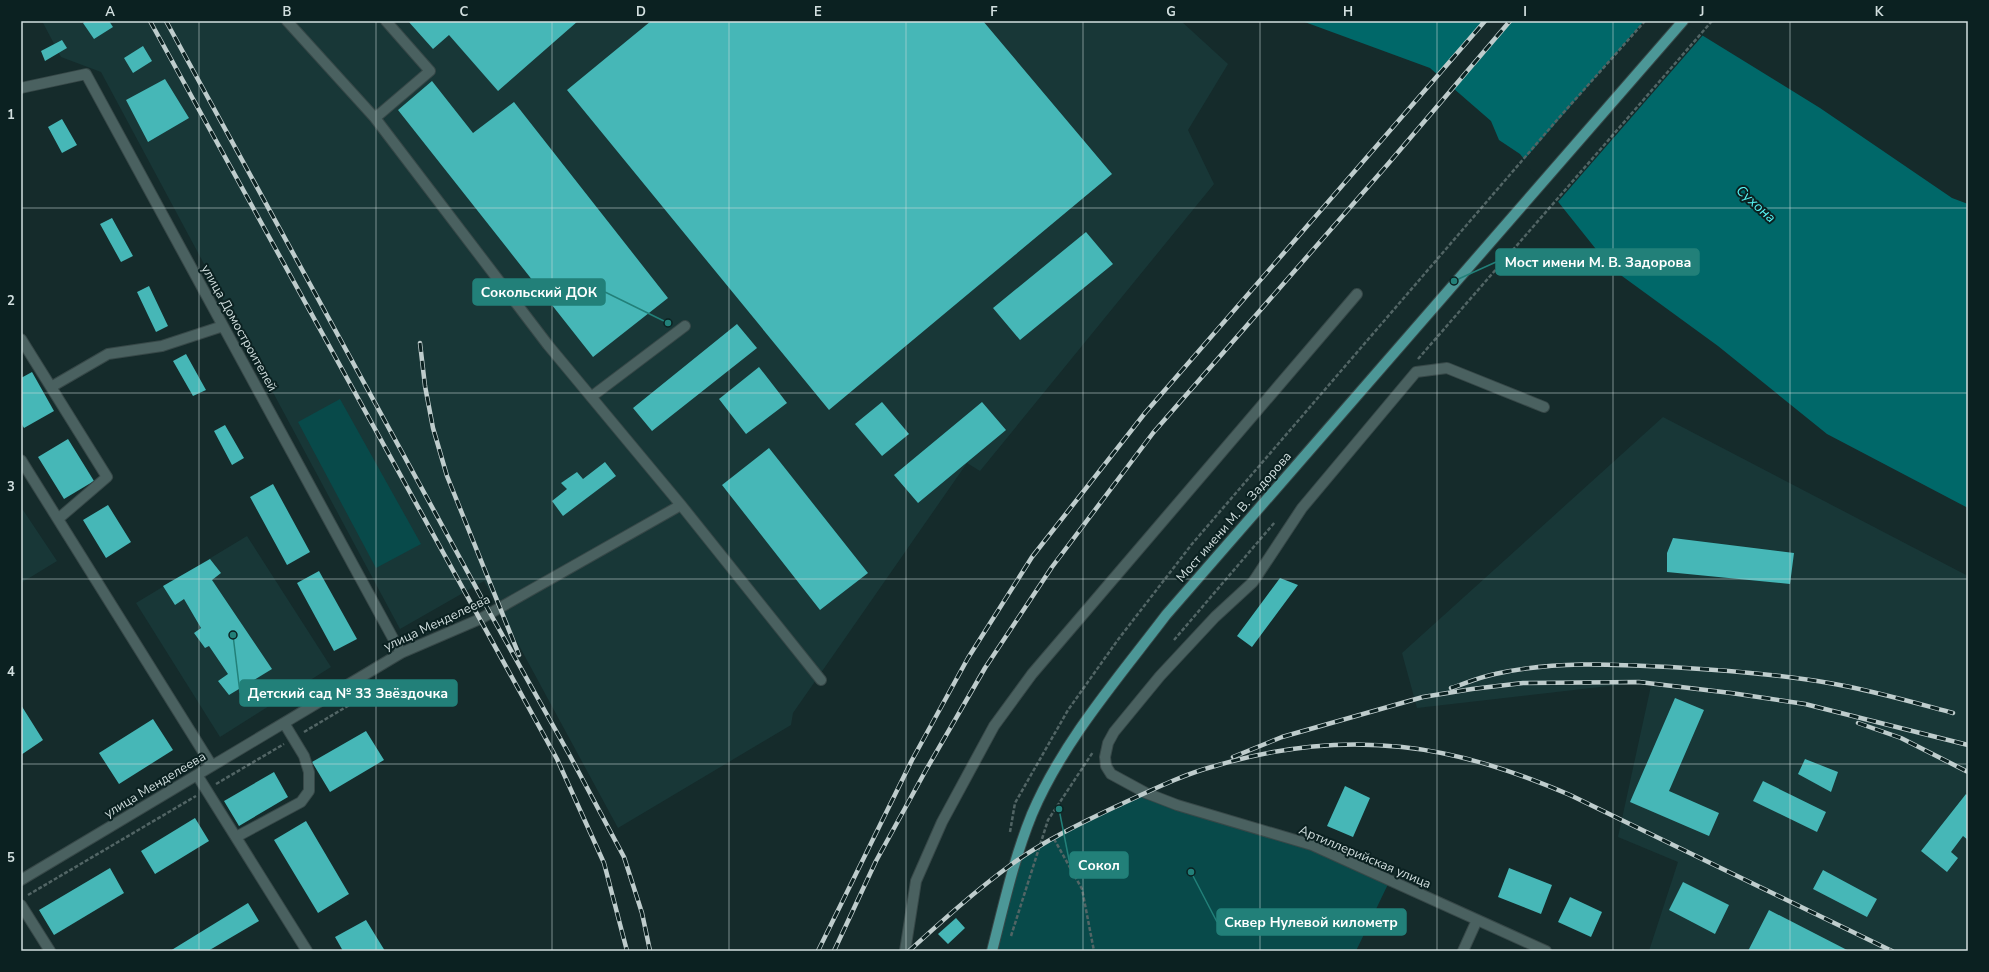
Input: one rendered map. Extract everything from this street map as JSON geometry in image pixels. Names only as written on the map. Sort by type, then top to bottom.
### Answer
[{"type":"main road","name":"Мост имени М. В. Задорова","points":[[992,951],[1014,863],[1033,813],[1054,772],[1078,733],[1166,615],[1683,21]]},
{"type":"street","points":[[287,21],[375,118],[548,345],[681,505],[821,680]]},
{"type":"street","points":[[375,118],[430,71],[386,21]]},
{"type":"street","name":"улица Домостроителей","points":[[21,88],[86,74],[400,653]]},
{"type":"street","points":[[905,951],[916,881],[942,822],[994,726],[1032,674],[1356,294]]},
{"type":"street","points":[[51,387],[108,354],[162,346],[223,326]]},
{"type":"street","points":[[591,397],[685,326]]},
{"type":"street","points":[[21,339],[107,477],[58,519]]},
{"type":"street","name":"Артиллерийская улица","points":[[1544,408],[1447,368],[1416,372],[1302,508],[1253,582],[1215,616],[1160,676],[1118,727],[1108,743],[1105,757],[1106,766],[1112,774],[1146,793],[1177,805],[1312,845],[1546,951]]},
{"type":"street","points":[[21,460],[212,766]]},
{"type":"street","name":"улица Менделеева","points":[[21,880],[400,653],[480,619],[681,505]]},
{"type":"street","points":[[236,837],[301,802],[309,791],[309,772],[304,756],[284,723]]},
{"type":"street","points":[[197,775],[307,951]]},
{"type":"street","points":[[21,905],[50,951]]},
{"type":"street","points":[[1463,951],[1477,920]]},
{"type":"path","points":[[1015,803],[1068,710],[1117,641],[1192,544],[1644,21]]},
{"type":"path","points":[[28,896],[351,704]]},
{"type":"path","points":[[1008,944],[1048,820]]},
{"type":"path","points":[[1054,839],[1082,889],[1094,951]]},
{"type":"shaded area","points":[[42,21],[1181,21],[1228,64],[1188,130],[1214,184],[980,471],[967,463],[793,713],[791,725],[618,828],[484,581],[400,629],[101,72],[61,57]]},
{"type":"shaded area","points":[[340,399],[421,544],[376,568],[298,422]]},
{"type":"shaded area","points":[[1663,417],[1968,576],[1968,951],[1649,951],[1678,862],[1618,837],[1652,681],[1417,708],[1402,653]]},
{"type":"shaded area","points":[[21,507],[57,561],[21,583]]},
{"type":"shaded area","points":[[247,536],[331,667],[220,737],[136,603]]},
{"type":"shaded area","points":[[1146,793],[1312,845],[1390,880],[1356,951],[992,951],[1014,863],[1081,823]]},
{"type":"water","name":"Сухона","points":[[1302,21],[1679,21],[1820,108],[1952,198],[1968,204],[1968,508],[1827,434],[1718,346],[1611,268],[1520,154],[1499,140],[1491,121],[1430,68]]},
{"type":"pier","points":[[1485,21],[1510,21],[1452,89],[1438,77]]},
{"type":"pier","points":[[1644,21],[1683,21],[1704,34],[1557,203],[1523,161]]},
{"type":"building","points":[[86,21],[109,21],[113,27],[94,39],[83,23]]},
{"type":"building","points":[[408,21],[578,21],[498,91],[449,35],[433,49]]},
{"type":"building","points":[[651,21],[983,21],[1112,174],[829,410],[567,90]]},
{"type":"building","points":[[62,40],[67,48],[45,61],[41,51]]},
{"type":"building","points":[[143,46],[152,61],[133,73],[124,58]]},
{"type":"building","points":[[165,79],[189,118],[148,142],[126,100]]},
{"type":"building","points":[[432,81],[473,133],[514,102],[668,298],[593,357],[398,110]]},
{"type":"building","points":[[62,119],[77,145],[62,153],[48,127]]},
{"type":"building","points":[[112,218],[133,256],[121,262],[100,224]]},
{"type":"building","points":[[1086,232],[1113,264],[1020,340],[993,308]]},
{"type":"building","points":[[149,286],[168,326],[156,332],[137,292]]},
{"type":"building","points":[[737,324],[757,348],[652,431],[633,408]]},
{"type":"building","points":[[186,354],[206,390],[193,396],[173,361]]},
{"type":"building","points":[[759,367],[787,403],[746,434],[719,399]]},
{"type":"building","points":[[32,372],[54,411],[24,428],[21,423],[21,378]]},
{"type":"building","points":[[882,402],[909,434],[882,456],[855,424]]},
{"type":"building","points":[[982,402],[1006,430],[918,503],[894,475]]},
{"type":"building","points":[[225,425],[244,458],[232,465],[214,431]]},
{"type":"building","points":[[68,439],[94,481],[64,499],[38,457]]},
{"type":"building","points":[[769,448],[868,573],[820,610],[722,485]]},
{"type":"building","points":[[605,462],[616,476],[563,516],[552,501],[567,489],[561,483],[577,472],[583,479]]},
{"type":"building","points":[[273,484],[310,552],[287,565],[250,497]]},
{"type":"building","points":[[108,505],[131,542],[106,558],[83,520]]},
{"type":"building","points":[[1673,538],[1794,553],[1790,584],[1667,572],[1667,553]]},
{"type":"building","points":[[210,559],[221,573],[212,580],[272,669],[229,695],[218,681],[228,674],[209,646],[205,648],[194,633],[201,628],[184,599],[175,605],[163,586]]},
{"type":"building","points":[[319,571],[357,639],[334,651],[297,583]]},
{"type":"building","points":[[1280,578],[1298,585],[1252,647],[1237,636]]},
{"type":"building","points":[[1675,698],[1704,710],[1669,791],[1719,813],[1709,836],[1630,802]]},
{"type":"building","points":[[21,705],[43,740],[21,755]]},
{"type":"building","points":[[153,719],[173,750],[119,784],[99,753]]},
{"type":"building","points":[[366,731],[384,760],[330,792],[312,762]]},
{"type":"building","points":[[1805,759],[1838,772],[1831,792],[1798,774]]},
{"type":"building","points":[[274,772],[288,797],[239,826],[224,801]]},
{"type":"building","points":[[1763,781],[1826,812],[1817,832],[1753,801]]},
{"type":"building","points":[[1345,786],[1370,798],[1353,837],[1327,826]]},
{"type":"building","points":[[1966,794],[1968,796],[1968,840],[1963,836],[1951,852],[1958,858],[1947,872],[1921,851]]},
{"type":"building","points":[[195,818],[209,841],[155,874],[141,851]]},
{"type":"building","points":[[306,821],[349,894],[318,913],[274,840]]},
{"type":"building","points":[[110,868],[124,893],[54,935],[39,910]]},
{"type":"building","points":[[1509,868],[1552,885],[1541,914],[1498,897]]},
{"type":"building","points":[[1823,870],[1877,899],[1867,917],[1813,889]]},
{"type":"building","points":[[1683,882],[1729,905],[1715,934],[1669,910]]},
{"type":"building","points":[[1570,897],[1602,912],[1591,937],[1558,922]]},
{"type":"building","points":[[248,903],[259,921],[208,951],[170,951]]},
{"type":"building","points":[[1769,910],[1849,951],[1748,951]]},
{"type":"building","points":[[956,918],[965,928],[948,944],[938,934]]},
{"type":"building","points":[[366,920],[385,951],[343,951],[335,937]]},
{"type":"railway","points":[[150,21],[557,759],[604,863],[627,951]]},
{"type":"railway","points":[[166,21],[490,613],[569,754],[624,857],[642,913],[650,951]]},
{"type":"railway","points":[[818,951],[912,760],[968,658],[1032,557],[1145,413],[1485,21]]},
{"type":"railway","points":[[834,951],[876,861],[926,770],[985,668],[1052,567],[1153,433],[1388,164],[1510,21]]},
{"type":"railway","points":[[420,343],[425,386],[433,428],[447,476],[519,655]]},
{"type":"railway","points":[[1451,688],[1489,675],[1539,667],[1582,664],[1670,667],[1790,677],[1829,683],[1876,693],[1953,713]]},
{"type":"railway","points":[[1233,757],[1282,737],[1423,697],[1523,683],[1639,682],[1731,693],[1805,704],[1968,745]]},
{"type":"railway","points":[[1858,723],[1901,738],[1968,772]]},
{"type":"railway","points":[[909,951],[972,895],[1012,864],[1050,840],[1117,806],[1190,774],[1261,754],[1308,747],[1355,744],[1424,750],[1467,759],[1509,771],[1570,795],[1892,951]]},
{"type":"place","name":"Мост имени М. В. Задорова","points":[[1454,281]]},
{"type":"place","name":"Сокольский ДОК","points":[[668,323]]},
{"type":"place","name":"Детский сад № 33 Звёздочка","points":[[233,635]]},
{"type":"place","name":"Сокол","points":[[1059,809]]},
{"type":"place","name":"Сквер Нулевой километр","points":[[1191,872]]}]
